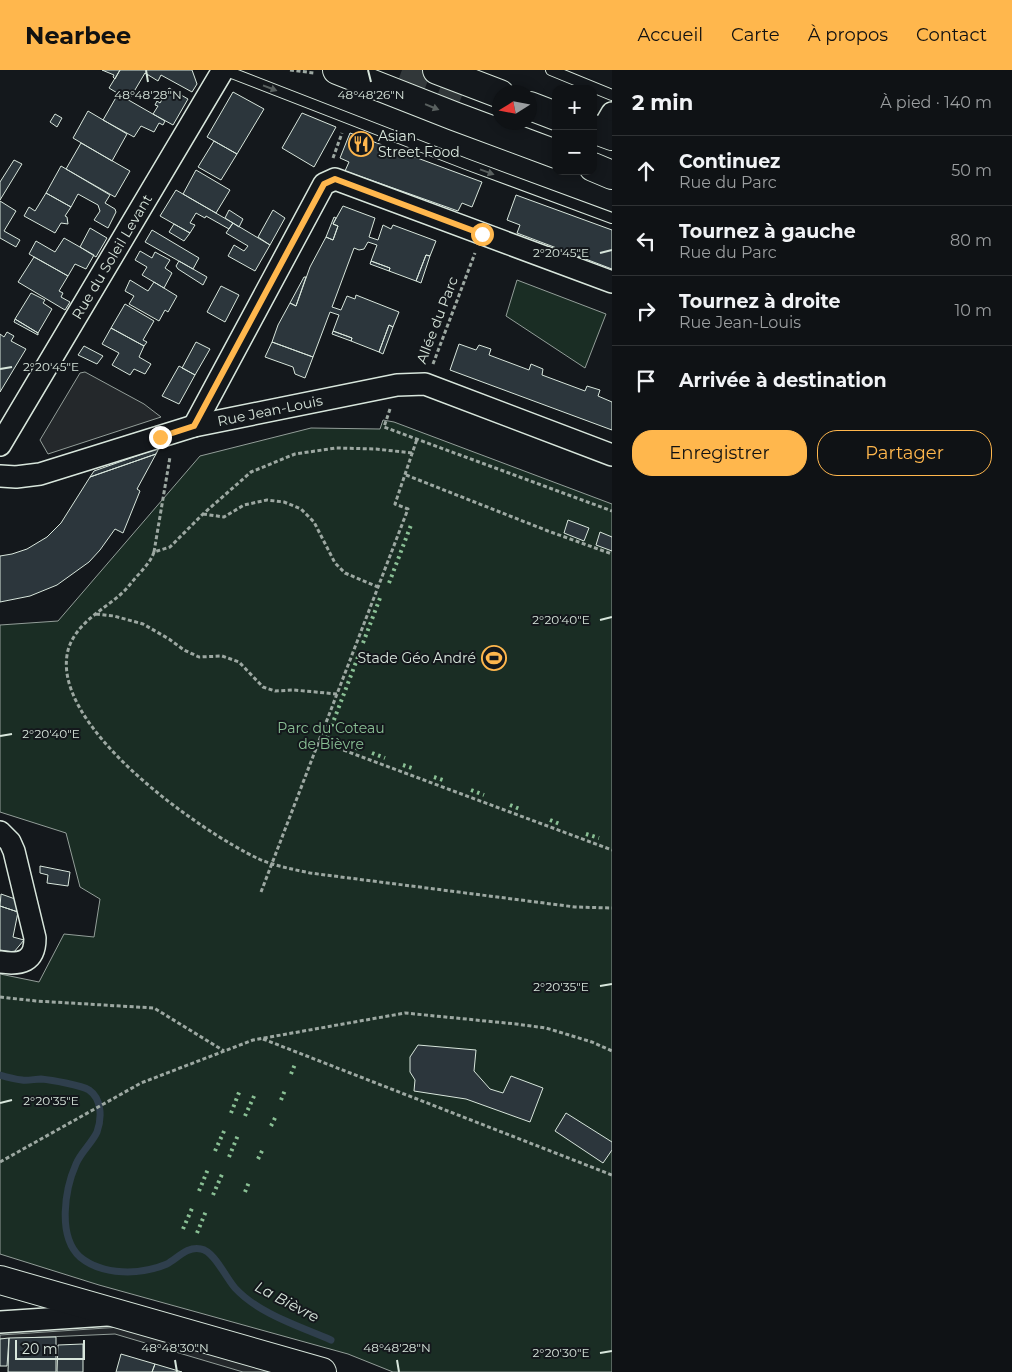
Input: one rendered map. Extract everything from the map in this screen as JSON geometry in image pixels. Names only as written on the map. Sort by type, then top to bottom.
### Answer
[{"type":"main road","points":[[338,70],[552,153]]},
{"type":"main road","points":[[438,70],[492,91]]},
{"type":"main road","points":[[537,109],[552,114]]},
{"type":"main road","points":[[597,168],[612,174]]},
{"type":"main road","points":[[0,1280],[322,1372]]},
{"type":"street","name":"Rue du Soleil Levant","points":[[0,445],[224,70]]},
{"type":"street","points":[[184,429],[324,184],[335,179],[612,282]]},
{"type":"street","points":[[425,384],[612,456]]},
{"type":"street","name":"Rue Jean-Louis","points":[[0,476],[16,477],[40,474],[184,429],[397,385],[425,384]]},
{"type":"street","points":[[0,832],[10,842],[14,851],[34,928],[35,946],[31,955],[17,964],[0,962]]},
{"type":"street","points":[[0,1322],[124,1314]]},
{"type":"lane","points":[[224,70],[466,164],[612,218]]},
{"type":"lane","points":[[551,70],[612,94]]},
{"type":"path","points":[[324,184],[348,118]]},
{"type":"path","name":"Allée du Parc","points":[[425,384],[471,264]]},
{"type":"path","points":[[184,429],[152,560],[122,593],[80,629],[69,648],[67,672],[73,694],[85,716],[116,756],[140,779],[178,810],[222,840],[272,864],[319,874],[575,906],[612,908]]},
{"type":"path","points":[[392,430],[612,511]]},
{"type":"path","points":[[261,892],[408,509],[395,504],[417,439]]},
{"type":"path","points":[[154,552],[170,547],[203,514],[251,472],[295,454],[336,448],[412,453]]},
{"type":"path","points":[[406,475],[612,554]]},
{"type":"path","points":[[203,514],[224,517],[244,504],[267,500],[284,502],[301,509],[314,522],[335,563],[345,573],[378,587]]},
{"type":"path","points":[[96,614],[114,616],[143,624],[184,650],[199,657],[222,656],[239,662],[263,687],[276,691],[294,690],[337,694]]},
{"type":"path","points":[[319,741],[612,850]]},
{"type":"path","points":[[0,996],[36,1001],[154,1008],[225,1051]]},
{"type":"path","points":[[0,1162],[86,1112],[141,1083],[253,1040],[405,1013],[546,1028],[592,1042],[612,1051]]},
{"type":"path","points":[[262,1039],[612,1175]]},
{"type":"green space","points":[[517,280],[606,314],[585,368],[506,316]]},
{"type":"green space","name":"Parc du Coteau de Bièvre","points":[[383,420],[394,422],[612,504],[612,1372],[393,1372],[348,1354],[99,1285],[0,1254],[0,974],[39,982],[64,934],[94,937],[100,899],[80,887],[66,833],[0,812],[0,625],[58,621],[200,456],[311,428],[380,429]]},
{"type":"shaded area","points":[[85,372],[144,404],[161,417],[48,454],[40,440],[80,373]]},
{"type":"shaded area","points":[[121,1327],[275,1372],[243,1372],[115,1334],[0,1339],[0,1335]]},
{"type":"building","points":[[102,70],[120,70],[115,79],[114,75]]},
{"type":"building","points":[[120,70],[192,70],[197,84],[192,92],[161,75],[158,81],[145,73],[129,100],[109,88]]},
{"type":"building","points":[[169,88],[188,99],[173,125],[153,114],[158,106],[155,105],[157,101],[160,103]]},
{"type":"building","points":[[233,92],[264,109],[237,154],[207,137]]},
{"type":"building","points":[[118,94],[165,121],[163,125],[159,123],[154,132],[141,126],[134,137],[103,120]]},
{"type":"building","points":[[88,111],[127,134],[112,161],[73,138]]},
{"type":"building","points":[[302,113],[336,127],[314,167],[282,148]]},
{"type":"building","points":[[55,114],[62,118],[57,127],[50,122]]},
{"type":"building","points":[[350,133],[482,182],[472,207],[462,203],[458,211],[345,171],[349,162],[340,158]]},
{"type":"building","points":[[214,141],[237,154],[221,180],[198,167]]},
{"type":"building","points":[[81,143],[130,171],[115,197],[66,169]]},
{"type":"building","points":[[14,160],[22,164],[0,200],[0,182]]},
{"type":"building","points":[[61,166],[110,195],[105,203],[115,209],[116,212],[108,228],[94,220],[100,211],[98,205],[78,194],[71,207],[46,193]]},
{"type":"building","points":[[196,170],[230,190],[216,213],[183,194]]},
{"type":"building","points":[[176,190],[233,223],[229,229],[206,216],[205,218],[196,213],[190,223],[195,225],[190,233],[160,216]]},
{"type":"building","points":[[46,193],[71,207],[65,216],[67,217],[68,224],[61,223],[55,233],[24,216],[29,207],[35,211]]},
{"type":"building","points":[[516,195],[612,230],[612,269],[517,233],[520,225],[507,220]]},
{"type":"building","points":[[0,201],[16,211],[4,231],[20,240],[16,247],[0,238]]},
{"type":"building","points":[[343,206],[375,218],[369,237],[378,240],[383,225],[391,229],[393,225],[436,241],[430,256],[426,255],[416,281],[389,271],[390,268],[371,261],[377,245],[368,242],[364,249],[354,248],[332,307],[341,310],[347,296],[355,299],[356,295],[399,312],[393,327],[389,325],[379,352],[351,341],[352,338],[333,331],[339,315],[330,312],[313,357],[272,342],[278,325],[290,303],[296,306],[310,267],[326,237],[333,240],[338,226],[333,224]]},
{"type":"building","points":[[229,210],[243,219],[239,227],[225,218]]},
{"type":"building","points":[[273,210],[285,218],[270,245],[258,237]]},
{"type":"building","points":[[334,217],[336,218],[333,224],[338,226],[333,240],[326,237]]},
{"type":"building","points":[[233,223],[270,245],[255,271],[228,256],[234,245],[244,251],[248,246],[226,233]]},
{"type":"building","points":[[174,224],[190,233],[184,241],[169,232]]},
{"type":"building","points":[[90,228],[107,238],[96,257],[80,247]]},
{"type":"building","points":[[152,230],[199,258],[193,269],[145,242]]},
{"type":"building","points":[[64,238],[94,255],[86,269],[75,264],[68,276],[29,254],[36,241],[55,252]]},
{"type":"building","points":[[140,251],[152,258],[155,252],[170,260],[165,268],[172,273],[164,288],[142,275],[147,267],[135,260]]},
{"type":"building","points":[[426,255],[430,256],[421,283],[416,281]]},
{"type":"building","points":[[34,257],[68,276],[59,291],[63,293],[61,297],[70,302],[65,310],[18,282]]},
{"type":"building","points":[[179,261],[207,277],[203,285],[178,269],[176,266]]},
{"type":"building","points":[[371,261],[390,268],[389,271],[370,264]]},
{"type":"building","points":[[304,277],[306,277],[296,306],[290,303]]},
{"type":"building","points":[[130,280],[148,291],[154,282],[177,296],[168,312],[165,310],[159,321],[129,304],[134,296],[125,291]]},
{"type":"building","points":[[221,286],[239,295],[225,322],[207,312]]},
{"type":"building","points":[[31,293],[45,300],[43,303],[52,309],[38,333],[15,319]]},
{"type":"building","points":[[125,304],[154,321],[143,340],[147,342],[144,346],[111,328]]},
{"type":"building","points":[[15,319],[38,333],[38,335],[14,322]]},
{"type":"building","points":[[389,325],[393,327],[383,354],[379,352]]},
{"type":"building","points":[[111,328],[144,346],[139,357],[151,364],[145,374],[134,369],[130,375],[112,365],[119,353],[102,344]]},
{"type":"building","points":[[333,331],[352,338],[351,341],[332,334]]},
{"type":"building","points":[[7,332],[14,336],[11,341],[26,349],[0,392],[0,334],[4,337]]},
{"type":"building","points":[[196,342],[210,349],[195,375],[182,368]]},
{"type":"building","points":[[272,342],[313,357],[305,378],[295,374],[293,367],[265,357]]},
{"type":"building","points":[[459,344],[476,350],[479,345],[491,349],[489,355],[529,370],[531,364],[543,369],[542,375],[585,391],[587,386],[600,390],[598,396],[612,402],[612,430],[450,370]]},
{"type":"building","points":[[84,346],[103,356],[97,364],[78,355]]},
{"type":"building","points":[[179,366],[195,375],[179,404],[162,396]]},
{"type":"building","points":[[159,448],[156,454],[90,477],[94,471]]},
{"type":"building","points":[[156,454],[137,489],[140,491],[123,533],[115,529],[89,562],[57,585],[30,596],[0,602],[0,556],[27,549],[47,537],[61,523],[90,477]]},
{"type":"building","points":[[568,520],[589,528],[584,541],[564,533]]},
{"type":"building","points":[[600,532],[612,537],[612,551],[596,545]]},
{"type":"building","points":[[40,866],[70,872],[68,886],[47,883],[48,875],[40,873]]},
{"type":"building","points":[[1,894],[18,900],[21,913],[0,906]]},
{"type":"building","points":[[0,906],[18,912],[13,937],[24,940],[14,952],[0,950]]},
{"type":"building","points":[[418,1045],[476,1050],[474,1071],[490,1089],[503,1093],[511,1076],[543,1088],[530,1122],[466,1099],[414,1091],[415,1080],[410,1072],[410,1057]]},
{"type":"building","points":[[566,1113],[612,1142],[612,1150],[603,1163],[555,1131]]},
{"type":"building","points":[[56,1337],[56,1372],[8,1372],[9,1338]]},
{"type":"building","points":[[9,1338],[7,1366],[0,1366],[0,1339]]},
{"type":"building","points":[[83,1344],[83,1372],[57,1372],[58,1345]]},
{"type":"building","points":[[121,1354],[155,1364],[152,1372],[116,1372]]},
{"type":"building","points":[[155,1364],[182,1372],[152,1372]]},
{"type":"waterway","name":"La Bièvre","points":[[0,1075],[22,1080],[41,1079],[85,1088],[93,1094],[99,1104],[100,1121],[97,1132],[76,1164],[66,1199],[65,1212],[68,1237],[80,1257],[100,1268],[134,1272],[157,1268],[191,1249],[201,1249],[211,1255],[220,1265],[235,1288],[256,1305],[267,1312],[331,1340]]},
{"type":"tunnel","points":[[402,70],[463,93]]},
{"type":"hedge","points":[[389,583],[411,525]]},
{"type":"hedge","points":[[363,643],[380,598]]},
{"type":"hedge","points":[[358,657],[327,738],[359,749]]},
{"type":"hedge","points":[[372,753],[385,758]]},
{"type":"hedge","points":[[403,765],[415,769]]},
{"type":"hedge","points":[[434,777],[446,781]]},
{"type":"hedge","points":[[471,790],[484,795]]},
{"type":"hedge","points":[[510,805],[522,810]]},
{"type":"hedge","points":[[550,820],[562,825]]},
{"type":"hedge","points":[[586,834],[599,838]]},
{"type":"hedge","points":[[291,1074],[295,1064]]},
{"type":"hedge","points":[[231,1113],[240,1090]]},
{"type":"hedge","points":[[281,1100],[285,1090]]},
{"type":"hedge","points":[[245,1116],[255,1094]]},
{"type":"hedge","points":[[271,1126],[276,1116]]},
{"type":"hedge","points":[[215,1151],[225,1129]]},
{"type":"hedge","points":[[229,1157],[238,1135]]},
{"type":"hedge","points":[[258,1159],[263,1149]]},
{"type":"hedge","points":[[199,1191],[208,1169]]},
{"type":"hedge","points":[[213,1195],[223,1172]]},
{"type":"hedge","points":[[245,1192],[249,1182]]},
{"type":"hedge","points":[[183,1229],[193,1206]]},
{"type":"hedge","points":[[197,1233],[206,1211]]},
{"type":"place","name":"Asian Street Food","points":[[361,144]]},
{"type":"place","name":"Stade Géo André","points":[[494,658]]},
{"type":"route","points":[[160,437],[194,426],[324,184],[335,179],[482,234]]}]
